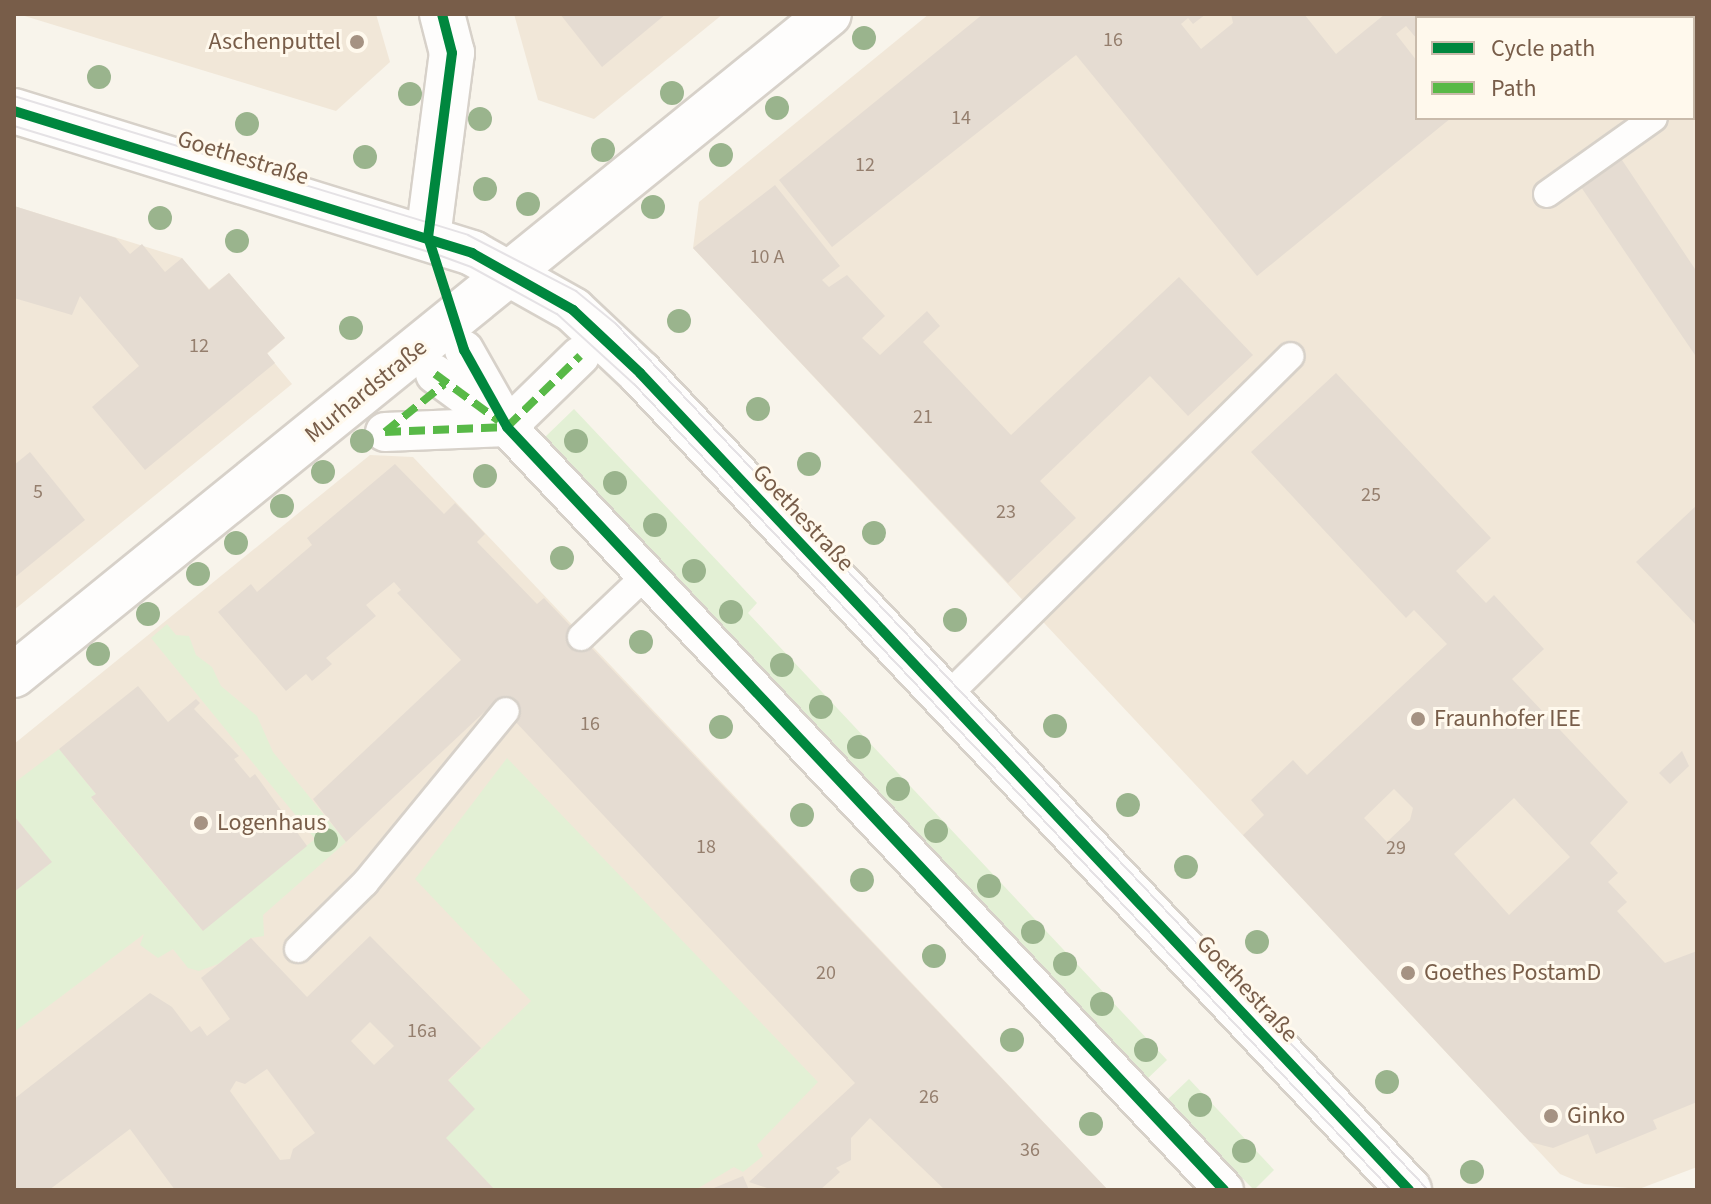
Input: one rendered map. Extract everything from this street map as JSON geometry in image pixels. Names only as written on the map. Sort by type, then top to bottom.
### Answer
[{"type":"street","points":[[428,237],[452,53],[442,14]]},
{"type":"street","name":"Murhardstraße","points":[[14,675],[449,357],[512,272],[829,14]]},
{"type":"street","name":"Goethestraße","points":[[14,111],[428,237],[512,272],[573,310],[603,335],[1409,1190]]},
{"type":"street","points":[[580,356],[507,427],[385,432],[449,357],[507,427],[1224,1190]]},
{"type":"lane","points":[[1547,194],[1651,120]]},
{"type":"lane","points":[[945,698],[1290,356]]},
{"type":"lane","points":[[581,637],[646,575]]},
{"type":"lane","points":[[298,949],[365,883],[506,711]]},
{"type":"shaded area","points":[[18,14],[376,14],[390,62],[336,111]]},
{"type":"shaded area","points":[[514,14],[723,14],[594,119],[538,100]]},
{"type":"shaded area","points":[[929,14],[1697,14],[1697,1167],[1639,1189],[1584,1184],[1560,1174],[693,248],[699,202]]},
{"type":"shaded area","points":[[14,206],[182,258],[209,289],[229,273],[285,338],[267,354],[292,384],[14,610]]},
{"type":"shaded area","points":[[370,455],[413,457],[1108,1190],[14,1190],[14,744]]},
{"type":"green space","points":[[574,409],[757,603],[748,613],[1167,1060],[1146,1080],[544,438]]},
{"type":"green space","points":[[167,624],[176,635],[189,636],[196,655],[212,667],[221,686],[257,716],[273,752],[346,842],[263,915],[264,936],[251,938],[218,964],[199,971],[188,968],[173,949],[158,958],[140,945],[144,934],[14,1032],[14,892],[51,862],[14,816],[14,783],[59,749],[96,794],[91,798],[202,930],[315,839],[151,638]]},
{"type":"green space","points":[[507,758],[818,1082],[757,1145],[763,1156],[743,1172],[734,1167],[695,1190],[495,1190],[418,1110],[531,1001],[415,879]]},
{"type":"green space","points":[[1189,1079],[1274,1170],[1254,1190],[1166,1101]]},
{"type":"building","points":[[560,14],[666,14],[602,67]]},
{"type":"building","points":[[983,14],[1206,14],[1193,24],[1188,18],[1181,24],[1201,49],[1233,23],[1231,14],[1304,14],[1336,54],[1385,14],[1697,14],[1697,37],[1695,16],[1415,16],[1415,37],[1406,26],[1396,34],[1415,58],[1415,120],[1449,120],[1257,276],[1076,55],[832,247],[779,180]]},
{"type":"building","points":[[1620,157],[1697,272],[1697,358],[1579,184]]},
{"type":"building","points":[[775,185],[840,266],[822,280],[829,287],[847,275],[885,316],[862,338],[880,355],[927,311],[940,326],[923,342],[1011,435],[1179,277],[1253,355],[1188,416],[1150,376],[1040,481],[1076,518],[1008,583],[693,248]]},
{"type":"building","points":[[14,206],[116,238],[130,254],[142,244],[165,272],[182,258],[209,290],[229,273],[285,338],[267,353],[275,363],[145,470],[92,407],[139,366],[80,296],[72,315],[14,298]]},
{"type":"building","points":[[1336,373],[1491,538],[1456,571],[1486,603],[1494,595],[1544,649],[1512,679],[1628,802],[1590,843],[1618,873],[1608,882],[1627,902],[1617,911],[1665,963],[1697,951],[1697,1102],[1653,1120],[1657,1129],[1596,1154],[1588,1134],[1553,1148],[1530,1142],[1243,835],[1264,815],[1251,800],[1293,760],[1307,775],[1447,644],[1414,610],[1406,618],[1251,452]],"holes":[[[1394,789],[1413,808],[1410,820],[1387,842],[1364,818]],[[1514,798],[1570,857],[1509,915],[1454,854]]]},
{"type":"building","points":[[30,452],[85,520],[14,578],[14,465]]},
{"type":"building","points":[[395,464],[444,514],[455,503],[473,521],[485,534],[477,542],[537,604],[544,598],[1108,1190],[945,1190],[870,1118],[851,1138],[851,1160],[836,1168],[840,1172],[820,1190],[773,1190],[749,1182],[855,1083],[496,701],[346,842],[313,799],[461,660],[397,593],[401,590],[394,582],[366,605],[376,616],[326,658],[332,664],[312,681],[306,674],[286,691],[218,612],[251,584],[257,592],[312,545],[307,538]]},
{"type":"building","points":[[1697,505],[1697,626],[1636,562]]},
{"type":"building","name":"Logenhaus","points":[[138,686],[168,722],[196,699],[200,703],[194,709],[239,756],[234,759],[250,778],[255,774],[307,846],[203,931],[91,797],[96,794],[59,749]]},
{"type":"building","points":[[1682,751],[1689,766],[1670,784],[1659,773]]},
{"type":"building","points":[[14,816],[52,862],[14,892]]},
{"type":"building","points":[[370,936],[481,1048],[448,1080],[475,1109],[446,1138],[495,1190],[175,1190],[130,1129],[49,1190],[14,1190],[14,1099],[150,993],[172,1007],[191,1032],[200,1026],[207,1036],[230,1019],[201,978],[251,938],[307,997]],"holes":[[[370,1022],[394,1046],[374,1065],[351,1041]],[[267,1069],[315,1133],[293,1149],[290,1159],[280,1160],[230,1091],[236,1081],[245,1084]]]},
{"type":"building","points":[[743,1176],[749,1190],[709,1190]]},
{"type":"tram line","points":[[14,96],[468,235],[576,291],[615,323],[1428,1190]]},
{"type":"tram line","points":[[14,126],[433,253],[471,267],[557,314],[634,384],[1391,1190]]},
{"type":"marked path","points":[[385,432],[507,427],[580,356]]},
{"type":"marked path","points":[[435,374],[499,421]]},
{"type":"marked path","points":[[385,432],[444,384]]},
{"type":"cycle path","points":[[442,14],[452,53],[428,237],[464,350],[507,427],[1224,1190]]},
{"type":"cycle path","points":[[14,111],[472,253],[573,310],[640,373],[1409,1190]]},
{"type":"place","name":"Aschenputtel","points":[[357,42]]},
{"type":"place","name":"Fraunhofer IEE","points":[[1418,719]]},
{"type":"place","name":"Logenhaus","points":[[201,823]]},
{"type":"place","name":"Goethes PostamD","points":[[1408,973]]},
{"type":"place","name":"Ginko","points":[[1551,1116]]}]
